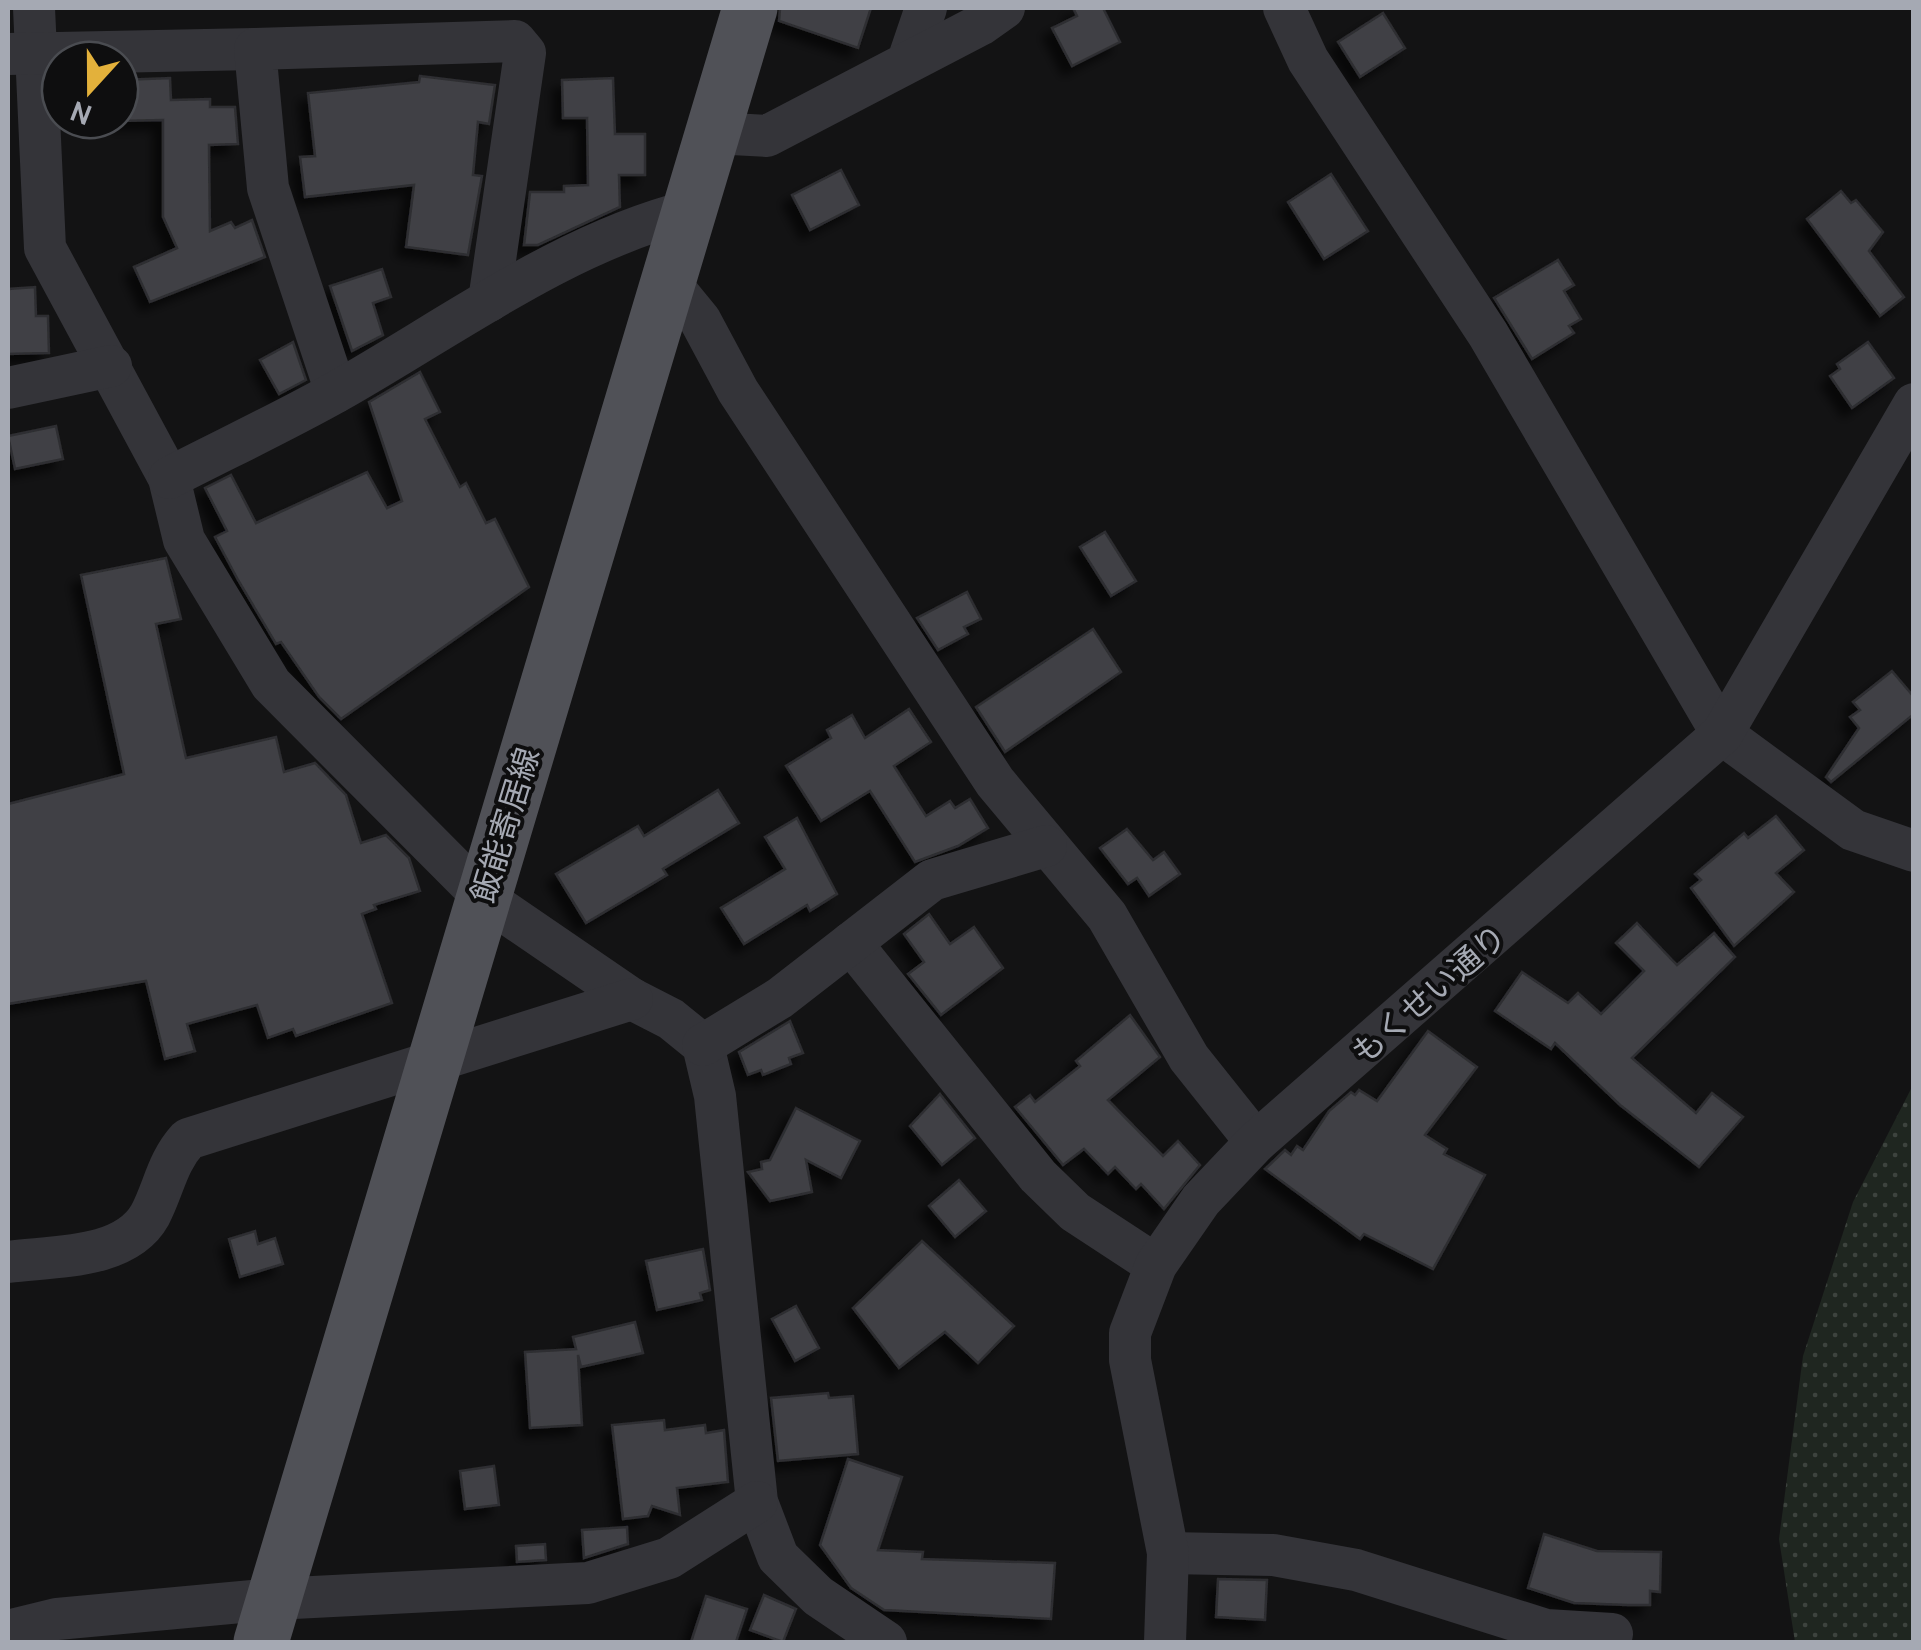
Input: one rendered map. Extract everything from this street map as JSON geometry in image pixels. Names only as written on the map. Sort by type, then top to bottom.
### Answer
[{"type":"main road","name":"飯能寄居線","points":[[267,1621],[750,8]]},
{"type":"street","points":[[34,8],[22,53],[45,248],[168,478],[184,540],[272,684],[484,898],[632,998],[671,1019],[703,1045],[716,1096],[757,1502],[778,1557],[818,1596],[886,1642]]},
{"type":"street","points":[[909,58],[926,8]]},
{"type":"street","points":[[713,133],[766,136],[909,58],[980,25],[1004,8]]},
{"type":"street","points":[[1284,8],[1308,60],[1488,334],[1722,734],[1852,830],[1914,851]]},
{"type":"street","points":[[22,53],[514,41],[525,53],[489,301]]},
{"type":"street","points":[[256,49],[268,188],[336,392]]},
{"type":"street","points":[[168,478],[336,392],[489,301],[642,223],[689,211]]},
{"type":"street","points":[[668,281],[700,320],[738,391],[995,782],[1107,916],[1189,1058],[1256,1142]]},
{"type":"street","points":[[8,388],[111,366]]},
{"type":"street","name":"もくせい通り","points":[[1166,1642],[1168,1553],[1130,1360],[1130,1333],[1156,1266],[1201,1200],[1256,1142],[1722,734],[1914,404]]},
{"type":"street","points":[[703,1045],[780,998],[932,880],[1046,846]]},
{"type":"street","points":[[852,943],[1038,1176],[1075,1212],[1156,1266]]},
{"type":"street","points":[[8,1262],[113,1248],[148,1219],[174,1155],[188,1140],[433,1065],[632,998]]},
{"type":"street","points":[[8,1631],[58,1620],[267,1621],[588,1583],[670,1558],[757,1502]]},
{"type":"street","points":[[1168,1553],[1274,1555],[1356,1570],[1546,1630],[1612,1634]]},
{"type":"shaded area","points":[[1913,1085],[1913,1642],[1795,1642],[1779,1539],[1803,1356],[1853,1202]]},
{"type":"building","points":[[780,8],[871,8],[858,48],[779,21]]},
{"type":"building","points":[[1073,8],[1103,8],[1120,42],[1072,66],[1052,28],[1077,16]]},
{"type":"building","points":[[1383,13],[1405,48],[1360,77],[1338,42]]},
{"type":"building","points":[[420,76],[495,85],[489,124],[478,122],[473,175],[482,176],[468,255],[406,247],[414,185],[305,197],[300,157],[315,156],[308,93],[419,82]]},
{"type":"building","points":[[170,78],[171,100],[210,99],[210,107],[235,107],[238,144],[209,145],[210,231],[231,222],[235,228],[252,220],[265,257],[150,302],[134,267],[177,248],[163,217],[163,120],[140,121],[140,79]]},
{"type":"building","points":[[613,78],[615,134],[645,134],[645,175],[619,175],[620,207],[538,245],[524,245],[530,192],[564,192],[564,186],[588,185],[587,118],[563,118],[562,80]]},
{"type":"building","points":[[841,170],[859,205],[810,230],[792,195]]},
{"type":"building","points":[[1331,174],[1368,231],[1324,259],[1288,202]]},
{"type":"building","points":[[1841,191],[1851,203],[1856,200],[1883,232],[1869,251],[1904,297],[1880,316],[1807,219]]},
{"type":"building","points":[[1558,260],[1574,285],[1564,291],[1581,319],[1569,326],[1574,333],[1532,359],[1494,298]]},
{"type":"building","points":[[382,269],[391,297],[373,303],[383,335],[352,351],[330,286]]},
{"type":"building","points":[[35,287],[36,316],[48,316],[49,353],[8,354],[8,289]]},
{"type":"building","points":[[293,342],[306,380],[279,394],[260,360]]},
{"type":"building","points":[[1868,342],[1894,378],[1852,408],[1830,376],[1840,369],[1837,364]]},
{"type":"building","points":[[420,372],[440,412],[425,419],[460,487],[466,483],[486,523],[495,519],[529,587],[341,719],[319,697],[281,642],[276,644],[238,580],[215,537],[227,531],[205,488],[231,475],[256,523],[367,472],[387,508],[402,501],[369,402]]},
{"type":"building","points":[[56,426],[63,459],[15,469],[8,436]]},
{"type":"building","points":[[1105,532],[1136,581],[1111,596],[1080,547]]},
{"type":"building","points":[[166,558],[181,619],[156,624],[186,758],[276,737],[284,772],[315,763],[346,795],[361,843],[386,835],[409,858],[420,891],[374,905],[376,909],[362,914],[392,1003],[296,1036],[293,1029],[268,1038],[257,1005],[187,1024],[195,1051],[165,1059],[146,981],[8,1004],[8,804],[124,774],[81,575]]},
{"type":"building","points":[[967,592],[981,619],[964,627],[968,634],[938,650],[917,618]]},
{"type":"building","points":[[1093,629],[1121,672],[1005,752],[976,707]]},
{"type":"building","points":[[1892,671],[1914,697],[1914,714],[1831,782],[1826,777],[1859,728],[1850,717],[1860,710],[1853,702]]},
{"type":"building","points":[[909,709],[931,742],[894,766],[926,816],[950,801],[955,808],[970,799],[988,828],[958,846],[915,862],[870,791],[821,821],[786,766],[831,738],[827,730],[852,715],[865,738]]},
{"type":"building","points":[[718,790],[739,823],[663,869],[667,875],[586,923],[556,874],[638,826],[644,836]]},
{"type":"building","points":[[1776,816],[1804,850],[1776,873],[1794,892],[1734,946],[1691,888],[1701,880],[1695,874],[1744,833],[1748,838]]},
{"type":"building","points":[[797,818],[837,894],[810,911],[807,905],[744,944],[721,908],[785,869],[765,837]]},
{"type":"building","points":[[1127,829],[1153,860],[1164,852],[1180,874],[1149,896],[1137,878],[1128,884],[1100,848]]},
{"type":"building","points":[[929,914],[950,944],[974,927],[1003,968],[941,1015],[908,974],[924,962],[904,934]]},
{"type":"building","points":[[1637,923],[1677,965],[1714,933],[1735,957],[1632,1058],[1696,1113],[1712,1093],[1743,1117],[1699,1167],[1620,1105],[1555,1043],[1551,1049],[1495,1011],[1522,972],[1568,1003],[1578,993],[1601,1014],[1644,971],[1616,943]]},
{"type":"building","points":[[1130,1015],[1160,1057],[1108,1100],[1163,1156],[1178,1141],[1200,1165],[1164,1209],[1141,1184],[1136,1189],[1115,1167],[1108,1174],[1084,1149],[1063,1165],[1015,1107],[1030,1095],[1035,1102],[1080,1066],[1076,1061]]},
{"type":"building","points":[[790,1021],[803,1053],[789,1058],[791,1064],[763,1075],[761,1070],[748,1075],[739,1052]]},
{"type":"building","points":[[1428,1031],[1477,1067],[1425,1135],[1447,1149],[1444,1154],[1485,1175],[1433,1269],[1364,1234],[1360,1239],[1265,1169],[1285,1150],[1291,1155],[1297,1146],[1303,1150],[1329,1111],[1351,1092],[1355,1095],[1359,1090],[1377,1101]]},
{"type":"building","points":[[940,1094],[975,1138],[942,1165],[910,1126]]},
{"type":"building","points":[[796,1108],[860,1141],[841,1178],[806,1160],[812,1192],[770,1201],[748,1172],[762,1169],[761,1162],[770,1160]]},
{"type":"building","points":[[959,1180],[986,1211],[955,1237],[929,1206]]},
{"type":"building","points":[[255,1231],[258,1244],[275,1238],[283,1264],[240,1277],[229,1239]]},
{"type":"building","points":[[922,1241],[1014,1326],[978,1363],[945,1332],[899,1368],[853,1308]]},
{"type":"building","points":[[703,1249],[710,1290],[700,1293],[702,1300],[657,1310],[646,1261]]},
{"type":"building","points":[[796,1306],[819,1348],[795,1361],[772,1319]]},
{"type":"building","points":[[635,1322],[643,1353],[581,1367],[578,1355],[582,1425],[530,1428],[525,1352],[576,1349],[573,1337]]},
{"type":"building","points":[[828,1393],[829,1398],[853,1396],[858,1454],[778,1461],[771,1398]]},
{"type":"building","points":[[664,1420],[665,1430],[705,1425],[706,1433],[724,1430],[728,1482],[677,1488],[680,1515],[652,1506],[648,1516],[623,1519],[612,1425]]},
{"type":"building","points":[[848,1459],[902,1477],[878,1550],[923,1552],[922,1559],[1055,1563],[1051,1619],[884,1610],[851,1588],[820,1545]]},
{"type":"building","points":[[494,1466],[499,1505],[465,1509],[460,1471]]},
{"type":"building","points":[[627,1527],[628,1544],[584,1558],[582,1530]]},
{"type":"building","points":[[1544,1534],[1597,1551],[1661,1552],[1660,1592],[1650,1591],[1650,1605],[1627,1605],[1574,1603],[1528,1588]]},
{"type":"building","points":[[545,1544],[546,1560],[517,1562],[516,1546]]},
{"type":"building","points":[[1218,1579],[1267,1580],[1265,1620],[1216,1617]]},
{"type":"building","points":[[764,1595],[796,1609],[783,1642],[750,1630]]},
{"type":"building","points":[[706,1596],[747,1609],[736,1642],[691,1642]]}]
